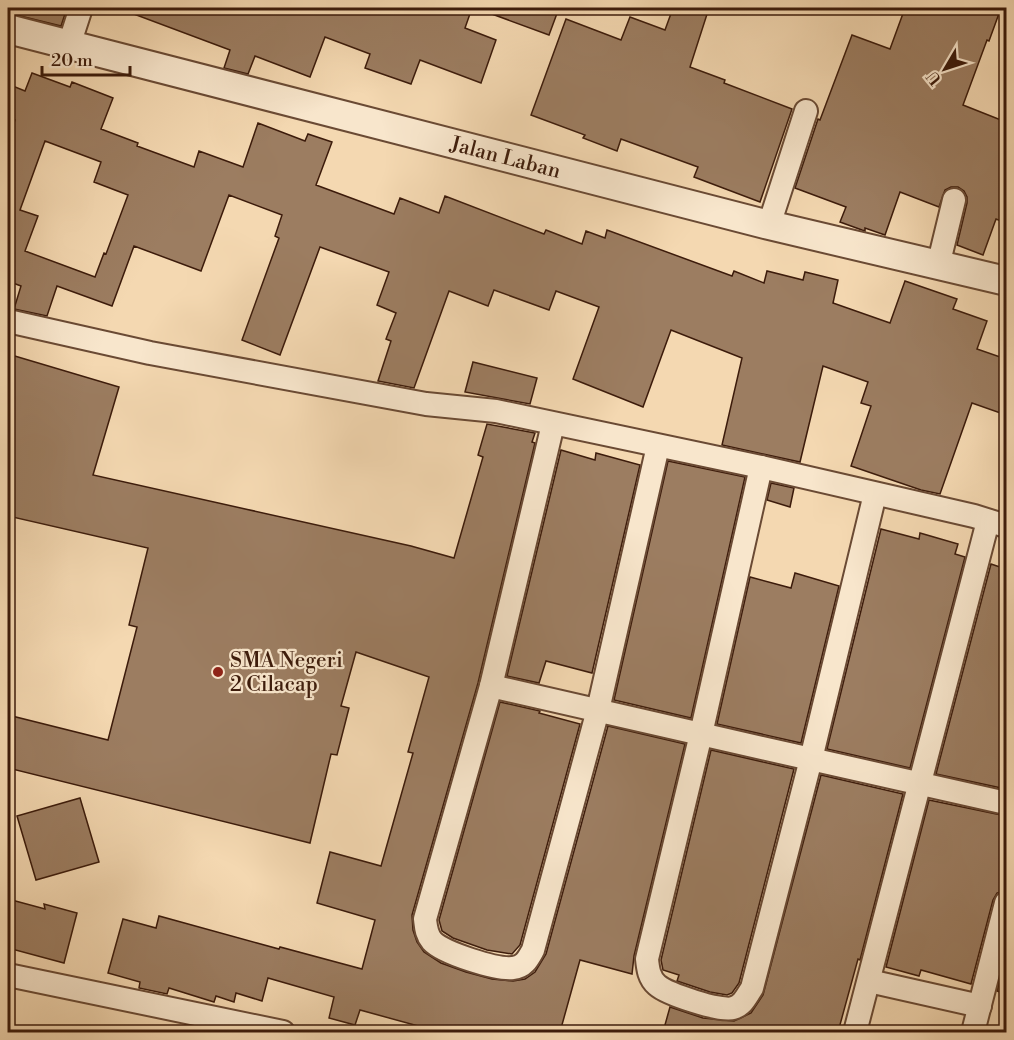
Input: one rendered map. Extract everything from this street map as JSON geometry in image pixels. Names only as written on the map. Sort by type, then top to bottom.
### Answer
[{"type":"street","points":[[69,45],[81,8]]},
{"type":"street","name":"Jalan Laban","points":[[8,29],[769,225],[1006,281]]},
{"type":"street","points":[[769,225],[806,111]]},
{"type":"street","points":[[938,266],[954,200]]},
{"type":"street","points":[[8,321],[150,352],[403,400],[496,411],[761,467],[997,523],[920,784],[855,1032]]},
{"type":"street","points":[[553,423],[490,686],[425,919],[426,932],[432,941],[442,948],[492,965],[512,968],[521,966],[533,950],[597,710],[658,446]]},
{"type":"street","points":[[761,467],[701,734],[647,959],[649,974],[656,984],[671,994],[707,1005],[730,1010],[742,1004],[752,988],[811,759],[875,494]]},
{"type":"street","points":[[490,686],[1006,803]]},
{"type":"street","points":[[973,1032],[1006,903]]},
{"type":"street","points":[[8,975],[283,1032]]},
{"type":"street","points":[[869,981],[980,1006]]},
{"type":"building","points":[[8,8],[67,8],[61,26],[8,13]]},
{"type":"building","points":[[123,8],[472,8],[465,28],[496,40],[481,83],[420,60],[411,84],[365,68],[370,54],[325,37],[310,77],[255,56],[248,74],[224,68],[230,50],[123,10]]},
{"type":"building","points":[[482,8],[559,8],[549,35],[481,10]]},
{"type":"building","points":[[673,8],[709,8],[690,67],[725,80],[724,83],[792,109],[760,202],[694,177],[698,167],[621,139],[617,151],[583,138],[585,135],[531,115],[566,19],[621,40],[630,17],[665,30]]},
{"type":"building","points":[[905,8],[1001,8],[963,105],[1006,122],[1006,223],[996,219],[983,255],[957,245],[967,203],[964,191],[958,187],[945,190],[939,207],[900,192],[885,235],[840,222],[846,207],[795,188],[818,119],[820,120],[852,35],[890,49]]},
{"type":"building","points":[[32,73],[70,87],[72,82],[113,98],[101,129],[138,143],[137,146],[194,167],[199,151],[243,167],[258,123],[305,141],[308,134],[332,142],[316,185],[394,214],[400,198],[439,213],[445,196],[544,234],[546,230],[582,244],[586,231],[605,238],[607,230],[732,276],[734,271],[764,283],[767,271],[803,280],[805,272],[838,280],[833,303],[890,323],[905,281],[957,299],[953,309],[987,321],[977,349],[1006,359],[1006,415],[972,403],[940,494],[921,490],[851,466],[871,406],[861,403],[868,382],[823,366],[800,462],[722,445],[742,358],[671,330],[643,407],[573,379],[599,307],[556,291],[549,310],[494,290],[488,306],[449,291],[414,388],[378,381],[391,341],[386,339],[396,313],[377,305],[389,272],[320,247],[280,355],[242,340],[279,238],[275,236],[282,215],[229,195],[201,271],[134,246],[112,306],[57,286],[47,316],[14,309],[21,286],[13,283],[10,291],[8,290],[8,141],[15,120],[8,117],[8,84],[25,91]],"holes":[[[45,141],[101,162],[94,182],[128,195],[95,277],[25,251],[38,216],[20,210]]]},
{"type":"building","points":[[8,354],[119,387],[93,475],[411,546],[454,558],[483,457],[478,455],[487,424],[535,433],[532,442],[535,443],[478,683],[412,915],[413,930],[424,952],[441,963],[466,972],[492,979],[513,981],[525,979],[535,972],[546,954],[608,726],[685,744],[634,956],[632,974],[580,960],[560,1032],[440,1032],[360,1010],[355,1025],[329,1018],[334,997],[268,978],[262,1001],[236,993],[234,1002],[216,996],[214,1002],[169,988],[167,994],[139,988],[140,982],[108,973],[123,919],[156,928],[159,916],[362,969],[375,920],[317,903],[330,852],[381,866],[413,753],[408,752],[429,677],[356,652],[341,706],[349,708],[337,755],[331,754],[310,843],[8,768],[8,715],[108,740],[137,627],[129,625],[148,548],[8,516]]},
{"type":"building","points":[[473,362],[537,378],[530,404],[465,392]]},
{"type":"building","points":[[561,450],[595,460],[596,453],[640,465],[592,673],[546,661],[539,683],[507,676]]},
{"type":"building","points":[[668,461],[745,477],[691,718],[614,700]]},
{"type":"building","points":[[771,483],[794,488],[790,507],[767,500]]},
{"type":"building","points":[[881,529],[919,539],[920,533],[958,544],[955,554],[965,557],[910,768],[827,749]]},
{"type":"building","points":[[991,564],[1006,569],[1006,789],[936,774]]},
{"type":"building","points":[[795,573],[839,586],[801,743],[717,724],[750,577],[791,588]]},
{"type":"building","points":[[500,702],[540,711],[539,713],[580,724],[520,945],[512,954],[487,950],[453,938],[442,931],[439,920]]},
{"type":"building","points":[[711,750],[794,769],[739,983],[732,993],[727,995],[677,981],[679,975],[663,970],[661,960]]},
{"type":"building","points":[[821,775],[903,794],[860,960],[858,959],[838,1032],[663,1032],[670,1007],[703,1018],[734,1021],[751,1013],[763,995]]},
{"type":"building","points":[[80,798],[99,862],[36,880],[17,816]]},
{"type":"building","points":[[929,800],[1006,816],[1006,890],[997,893],[993,900],[971,984],[921,970],[919,976],[886,967]]},
{"type":"building","points":[[8,899],[45,909],[44,904],[77,913],[64,963],[8,948]]},
{"type":"building","points":[[1006,956],[1006,994],[997,991]]},
{"type":"place","name":"SMA Negeri 2 Cilacap","points":[[218,672]]}]
